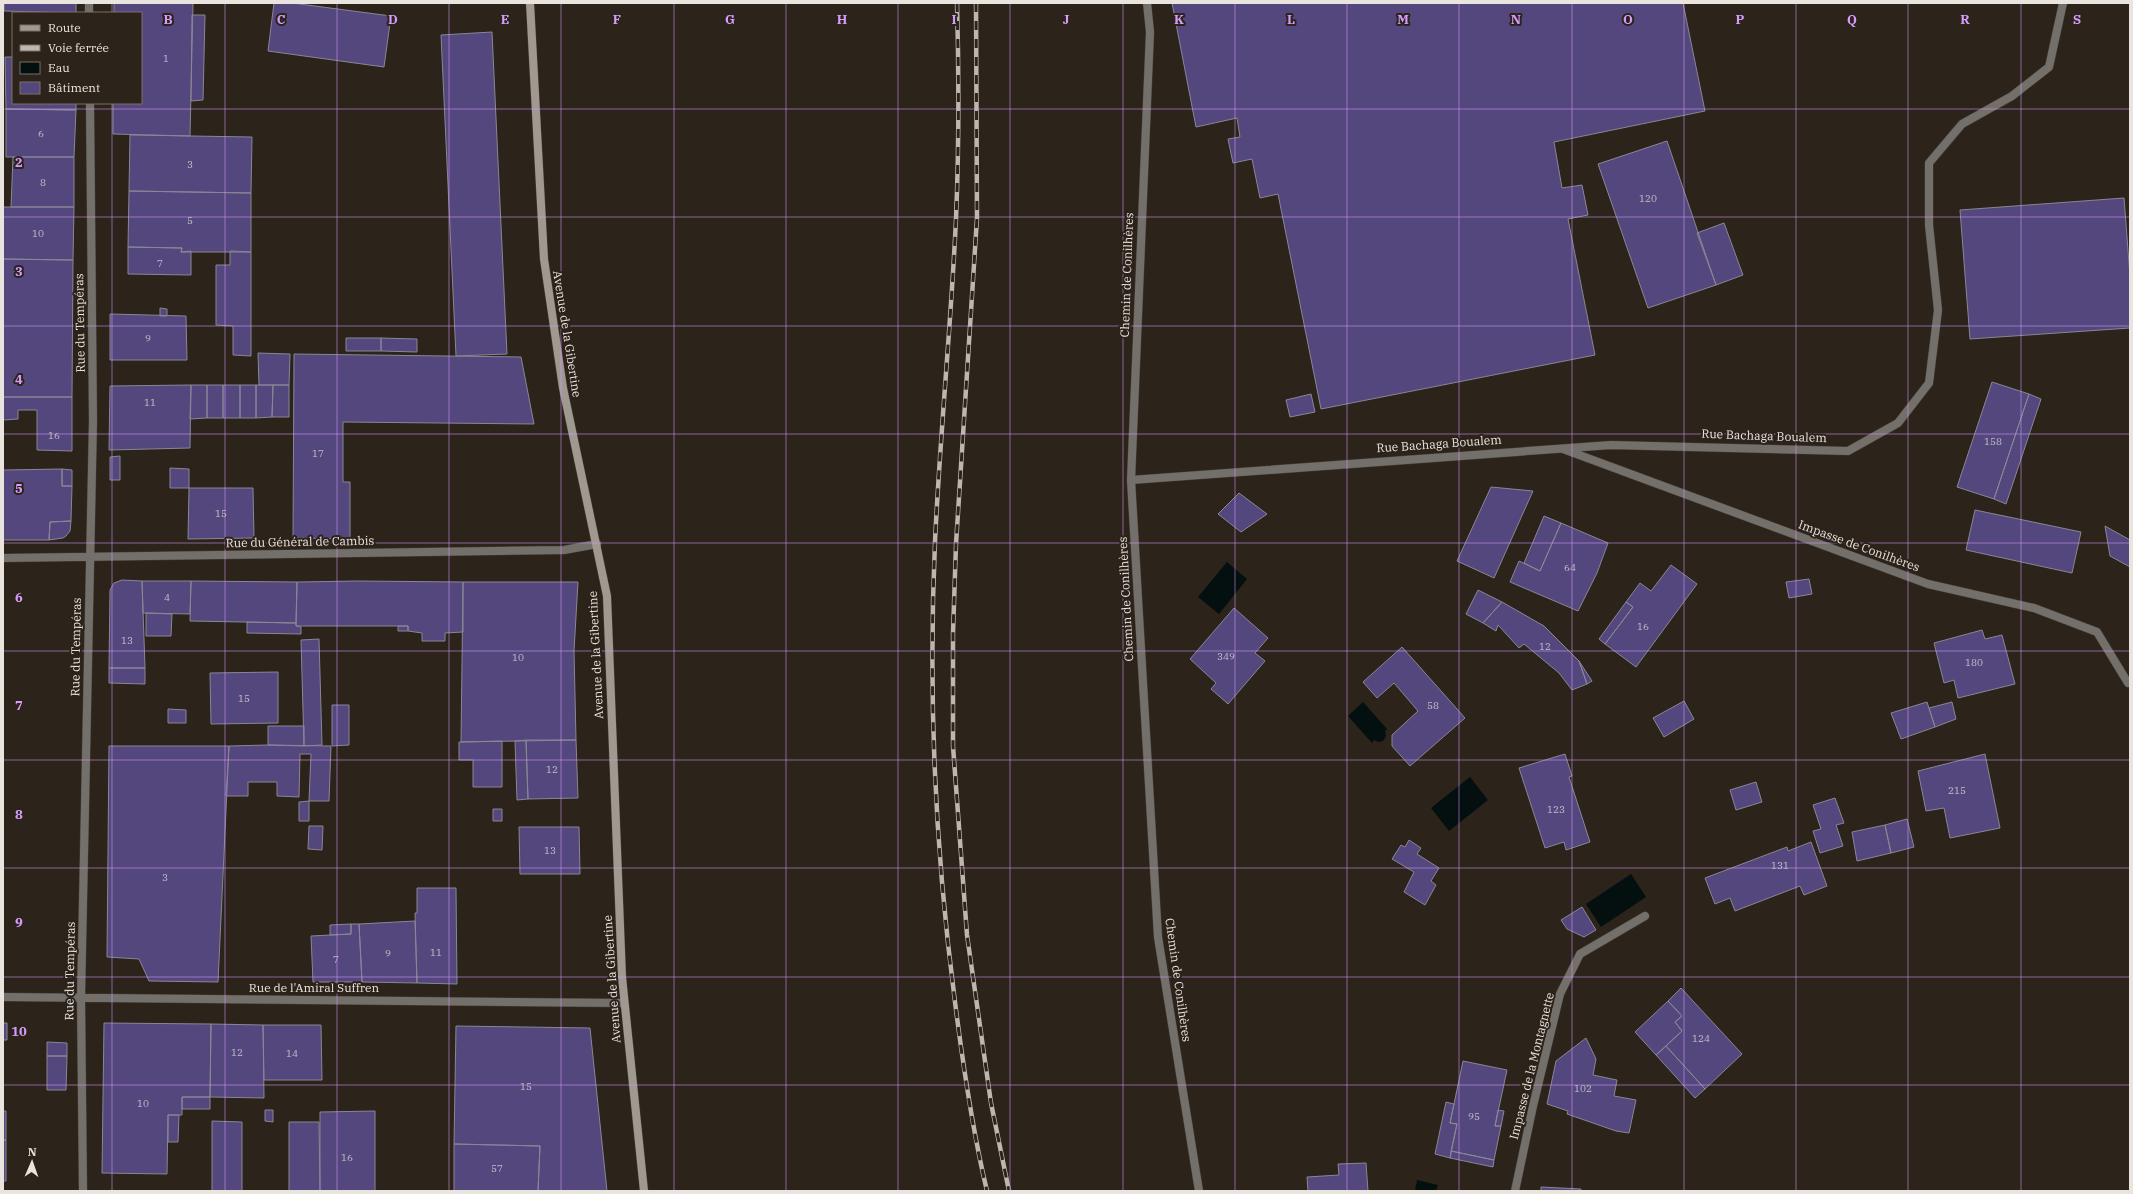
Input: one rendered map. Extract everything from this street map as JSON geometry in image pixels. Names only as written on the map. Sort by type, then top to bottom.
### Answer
[{"type":"main road","name":"Avenue de la Gibertine","points":[[530,3],[544,259],[563,388],[607,596],[614,801],[624,1003],[644,1191]]},
{"type":"street","name":"Chemin de Conilhères","points":[[1147,3],[1150,32],[1131,480],[1158,937],[1199,1191]]},
{"type":"street","name":"Rue Bachaga Boualem","points":[[1131,480],[1611,445],[1848,451],[1898,423],[1929,383],[1938,310],[1929,225],[1929,163],[1962,124],[2012,96],[2049,67],[2063,3]]},
{"type":"street","name":"Rue du Tempéras","points":[[84,1191],[81,998],[93,421],[90,104]]},
{"type":"street","name":"Impasse de Conilhères","points":[[1561,448],[1928,584],[2034,608],[2097,632],[2128,683]]},
{"type":"street","name":"Rue du Général de Cambis","points":[[3,558],[90,558],[564,550],[597,544]]},
{"type":"street","name":"Impasse de la Montagnette","points":[[1515,1191],[1533,1106],[1560,994],[1580,954],[1645,916]]},
{"type":"street","name":"Rue de l'Amiral Suffren","points":[[3,997],[624,1003]]},
{"type":"water","points":[[1227,562],[1247,579],[1219,614],[1198,597]]},
{"type":"water","points":[[1363,702],[1387,729],[1385,731],[1386,736],[1383,741],[1378,742],[1374,740],[1372,743],[1348,716]]},
{"type":"water","points":[[1470,777],[1488,800],[1449,831],[1431,808]]},
{"type":"water","points":[[1631,874],[1646,897],[1601,927],[1586,904]]},
{"type":"water","points":[[1417,1180],[1438,1185],[1436,1191],[1415,1191]]},
{"type":"building","points":[[4,3],[76,3],[76,12],[4,11]]},
{"type":"building","points":[[114,3],[193,3],[190,136],[113,134],[113,104],[142,104],[142,12],[114,12]]},
{"type":"building","points":[[274,3],[292,3],[391,16],[384,67],[268,51]]},
{"type":"building","points":[[1172,3],[1683,3],[1705,111],[1554,142],[1562,188],[1582,185],[1588,215],[1568,219],[1595,355],[1321,409],[1278,194],[1260,198],[1252,159],[1233,163],[1228,139],[1240,137],[1237,118],[1196,127]]},
{"type":"building","points":[[192,15],[205,15],[203,100],[191,101]]},
{"type":"building","points":[[492,32],[507,354],[456,356],[441,35]]},
{"type":"building","points":[[5,57],[12,57],[12,104],[76,104],[76,110],[6,109]]},
{"type":"building","points":[[6,109],[76,110],[74,157],[6,157]]},
{"type":"building","points":[[130,135],[252,137],[251,193],[129,191]]},
{"type":"building","points":[[1667,141],[1716,285],[1648,308],[1598,164]]},
{"type":"building","points":[[13,157],[74,157],[74,207],[11,207]]},
{"type":"building","points":[[129,191],[251,193],[251,252],[181,252],[182,248],[128,247]]},
{"type":"building","points":[[2124,198],[2130,276],[2130,328],[1970,339],[1960,210]]},
{"type":"building","points":[[3,207],[74,207],[73,260],[3,259]]},
{"type":"building","points":[[1724,223],[1743,275],[1716,285],[1697,233]]},
{"type":"building","points":[[128,247],[182,248],[181,252],[191,251],[191,275],[128,274]]},
{"type":"building","points":[[230,251],[251,252],[251,356],[233,355],[233,326],[216,325],[216,265],[230,265]]},
{"type":"building","points":[[3,259],[73,260],[72,397],[3,397]]},
{"type":"building","points":[[160,308],[167,309],[167,316],[160,316]]},
{"type":"building","points":[[110,314],[186,316],[187,360],[110,360]]},
{"type":"building","points":[[346,338],[381,338],[381,351],[346,351]]},
{"type":"building","points":[[381,338],[417,339],[417,352],[381,351]]},
{"type":"building","points":[[258,353],[290,354],[289,385],[259,385]]},
{"type":"building","points":[[294,354],[521,357],[534,424],[343,422],[343,482],[350,482],[350,539],[293,538]]},
{"type":"building","points":[[1992,382],[2029,394],[1994,499],[1957,487]]},
{"type":"building","points":[[191,385],[207,385],[207,418],[190,419]]},
{"type":"building","points":[[191,385],[190,448],[109,450],[110,386]]},
{"type":"building","points":[[207,385],[223,385],[223,418],[207,418]]},
{"type":"building","points":[[223,385],[240,385],[240,418],[223,418]]},
{"type":"building","points":[[240,385],[256,385],[256,418],[240,418]]},
{"type":"building","points":[[256,385],[273,385],[272,417],[256,418]]},
{"type":"building","points":[[273,385],[289,385],[289,417],[272,417]]},
{"type":"building","points":[[1311,394],[1315,412],[1290,417],[1286,400]]},
{"type":"building","points":[[2029,394],[2041,399],[2006,504],[1994,499]]},
{"type":"building","points":[[3,397],[72,397],[72,451],[37,450],[37,410],[18,410],[18,419],[3,420]]},
{"type":"building","points":[[120,456],[120,480],[110,480],[110,457]]},
{"type":"building","points":[[170,468],[189,469],[189,488],[170,488]]},
{"type":"building","points":[[62,469],[62,486],[72,486],[71,521],[50,522],[49,540],[3,540],[3,470]]},
{"type":"building","points":[[62,469],[72,470],[72,486],[62,486]]},
{"type":"building","points":[[1491,487],[1533,491],[1494,578],[1457,561]]},
{"type":"building","points":[[189,488],[253,488],[254,538],[188,539]]},
{"type":"building","points":[[1239,493],[1267,514],[1241,532],[1218,514]]},
{"type":"building","points":[[1975,510],[2081,532],[2072,573],[1966,550]]},
{"type":"building","points":[[1544,516],[1561,523],[1540,571],[1524,563]]},
{"type":"building","points":[[71,521],[70,531],[66,536],[63,538],[49,540],[50,522]]},
{"type":"building","points":[[1561,523],[1608,543],[1597,573],[1578,611],[1510,582],[1519,561],[1540,571]]},
{"type":"building","points":[[2105,526],[2130,540],[2130,567],[2110,556]]},
{"type":"building","points":[[1671,565],[1697,584],[1636,667],[1605,644],[1633,607],[1626,602],[1640,583],[1651,591]]},
{"type":"building","points":[[1809,579],[1812,594],[1789,598],[1786,582]]},
{"type":"building","points":[[122,580],[142,581],[145,668],[109,668],[110,590],[114,583]]},
{"type":"building","points":[[142,581],[191,581],[190,614],[143,613]]},
{"type":"building","points":[[191,581],[297,582],[296,623],[190,621]]},
{"type":"building","points":[[297,582],[463,582],[463,632],[445,633],[445,641],[422,641],[422,633],[408,631],[408,626],[296,626]]},
{"type":"building","points":[[463,582],[578,582],[574,651],[576,740],[461,742]]},
{"type":"building","points":[[1478,590],[1502,602],[1483,623],[1466,614]]},
{"type":"building","points":[[1502,602],[1544,626],[1579,661],[1587,684],[1572,690],[1559,673],[1524,644],[1519,648],[1498,625],[1496,631],[1483,623]]},
{"type":"building","points":[[1626,602],[1633,607],[1605,644],[1599,639]]},
{"type":"building","points":[[1234,608],[1268,638],[1255,653],[1265,661],[1228,704],[1211,689],[1216,683],[1190,659]]},
{"type":"building","points":[[146,613],[172,614],[171,636],[146,636]]},
{"type":"building","points":[[247,622],[296,623],[296,626],[301,627],[301,634],[247,633]]},
{"type":"building","points":[[398,626],[408,626],[408,631],[398,631]]},
{"type":"building","points":[[1982,630],[1985,639],[2002,635],[2015,684],[1958,698],[1954,680],[1944,683],[1934,643]]},
{"type":"building","points":[[319,639],[322,745],[304,746],[301,640]]},
{"type":"building","points":[[1402,647],[1465,718],[1410,766],[1392,746],[1392,735],[1418,711],[1394,683],[1377,698],[1363,682]]},
{"type":"building","points":[[1579,661],[1592,681],[1587,684]]},
{"type":"building","points":[[109,668],[145,668],[145,684],[109,683]]},
{"type":"building","points":[[278,672],[278,723],[211,724],[210,673]]},
{"type":"building","points":[[1684,701],[1694,719],[1664,737],[1653,718]]},
{"type":"building","points":[[1927,702],[1935,727],[1901,739],[1891,713]]},
{"type":"building","points":[[1952,702],[1956,719],[1935,727],[1929,708]]},
{"type":"building","points":[[332,705],[349,705],[349,745],[332,746]]},
{"type":"building","points":[[168,709],[186,710],[186,723],[168,723]]},
{"type":"building","points":[[268,726],[304,726],[304,746],[268,745]]},
{"type":"building","points":[[526,740],[528,799],[517,800],[515,741]]},
{"type":"building","points":[[526,740],[576,740],[578,798],[528,799]]},
{"type":"building","points":[[502,741],[502,787],[473,787],[473,760],[459,760],[459,742]]},
{"type":"building","points":[[109,746],[229,746],[218,982],[149,981],[139,959],[107,957]]},
{"type":"building","points":[[229,746],[331,746],[329,801],[309,801],[311,754],[300,754],[299,797],[277,796],[277,782],[248,782],[248,796],[226,796]]},
{"type":"building","points":[[1565,754],[1572,776],[1569,777],[1590,842],[1566,850],[1564,842],[1545,848],[1519,768]]},
{"type":"building","points":[[1985,754],[2000,828],[1950,838],[1944,808],[1926,811],[1918,771]]},
{"type":"building","points":[[1756,782],[1762,802],[1736,810],[1730,790]]},
{"type":"building","points":[[1835,798],[1844,823],[1836,825],[1843,846],[1820,853],[1813,831],[1821,829],[1813,805]]},
{"type":"building","points":[[309,801],[309,821],[299,821],[299,802]]},
{"type":"building","points":[[493,809],[502,809],[502,821],[493,821]]},
{"type":"building","points":[[1907,819],[1914,847],[1891,853],[1885,825]]},
{"type":"building","points":[[1885,825],[1891,853],[1857,861],[1852,832]]},
{"type":"building","points":[[309,826],[323,826],[322,850],[308,849]]},
{"type":"building","points":[[519,827],[579,827],[580,874],[520,874]]},
{"type":"building","points":[[1409,840],[1421,848],[1417,854],[1439,868],[1431,881],[1436,885],[1425,905],[1404,892],[1414,872],[1392,859],[1401,845],[1405,847]]},
{"type":"building","points":[[1811,842],[1827,886],[1804,895],[1800,886],[1735,911],[1730,898],[1715,904],[1705,878],[1787,847],[1788,851]]},
{"type":"building","points":[[417,888],[456,888],[457,984],[417,983],[415,913],[417,913]]},
{"type":"building","points":[[1582,907],[1596,930],[1584,937],[1567,929],[1561,920]]},
{"type":"building","points":[[415,921],[417,983],[362,982],[359,924]]},
{"type":"building","points":[[351,924],[351,934],[330,935],[330,925]]},
{"type":"building","points":[[351,924],[359,924],[362,982],[313,982],[311,936],[351,934]]},
{"type":"building","points":[[1681,988],[1742,1054],[1705,1089],[1666,1046],[1682,1031],[1675,1022],[1682,1016],[1668,1001]]},
{"type":"building","points":[[1668,1001],[1682,1016],[1675,1022],[1682,1031],[1656,1055],[1635,1032]]},
{"type":"building","points":[[3,1023],[7,1023],[7,1040],[3,1040]]},
{"type":"building","points":[[104,1023],[211,1024],[210,1097],[182,1097],[182,1115],[168,1115],[167,1174],[102,1173]]},
{"type":"building","points":[[211,1024],[263,1025],[264,1098],[210,1097]]},
{"type":"building","points":[[263,1025],[321,1025],[322,1080],[264,1080]]},
{"type":"building","points":[[456,1026],[590,1028],[607,1191],[538,1191],[540,1146],[454,1144]]},
{"type":"building","points":[[1586,1038],[1596,1059],[1593,1075],[1617,1080],[1614,1096],[1636,1100],[1629,1133],[1616,1131],[1567,1114],[1568,1111],[1547,1104],[1556,1061]]},
{"type":"building","points":[[47,1042],[67,1043],[67,1056],[47,1056]]},
{"type":"building","points":[[1666,1046],[1705,1089],[1695,1098],[1656,1055]]},
{"type":"building","points":[[47,1056],[67,1056],[66,1090],[47,1090]]},
{"type":"building","points":[[1463,1061],[1507,1070],[1495,1126],[1501,1126],[1494,1160],[1451,1151],[1457,1124],[1450,1123]]},
{"type":"building","points":[[182,1097],[210,1097],[210,1109],[182,1109]]},
{"type":"building","points":[[1446,1102],[1454,1104],[1450,1123],[1457,1124],[1450,1158],[1435,1154]]},
{"type":"building","points":[[265,1110],[273,1110],[273,1122],[265,1121]]},
{"type":"building","points":[[1498,1110],[1504,1111],[1501,1126],[1495,1126]]},
{"type":"building","points":[[3,1111],[6,1111],[6,1140],[3,1140]]},
{"type":"building","points":[[375,1111],[375,1191],[320,1191],[320,1112]]},
{"type":"building","points":[[168,1115],[179,1115],[178,1142],[168,1142]]},
{"type":"building","points":[[212,1121],[242,1122],[242,1191],[212,1191]]},
{"type":"building","points":[[289,1122],[319,1122],[320,1191],[289,1191]]},
{"type":"building","points":[[3,1140],[6,1140],[6,1181],[3,1181]]},
{"type":"building","points":[[454,1144],[540,1146],[538,1191],[454,1191]]},
{"type":"building","points":[[1451,1151],[1494,1160],[1493,1167],[1450,1158]]},
{"type":"building","points":[[1366,1163],[1368,1191],[1308,1191],[1307,1177],[1339,1175],[1338,1164]]},
{"type":"building","points":[[1541,1187],[1581,1189],[1581,1191],[1541,1191]]},
{"type":"railway","points":[[957,3],[957,192],[954,259],[935,542],[932,657],[933,715],[938,830],[948,945],[968,1097],[987,1191]]},
{"type":"railway","points":[[976,3],[977,218],[956,544],[953,633],[953,746],[967,935],[991,1103],[1009,1191]]}]
